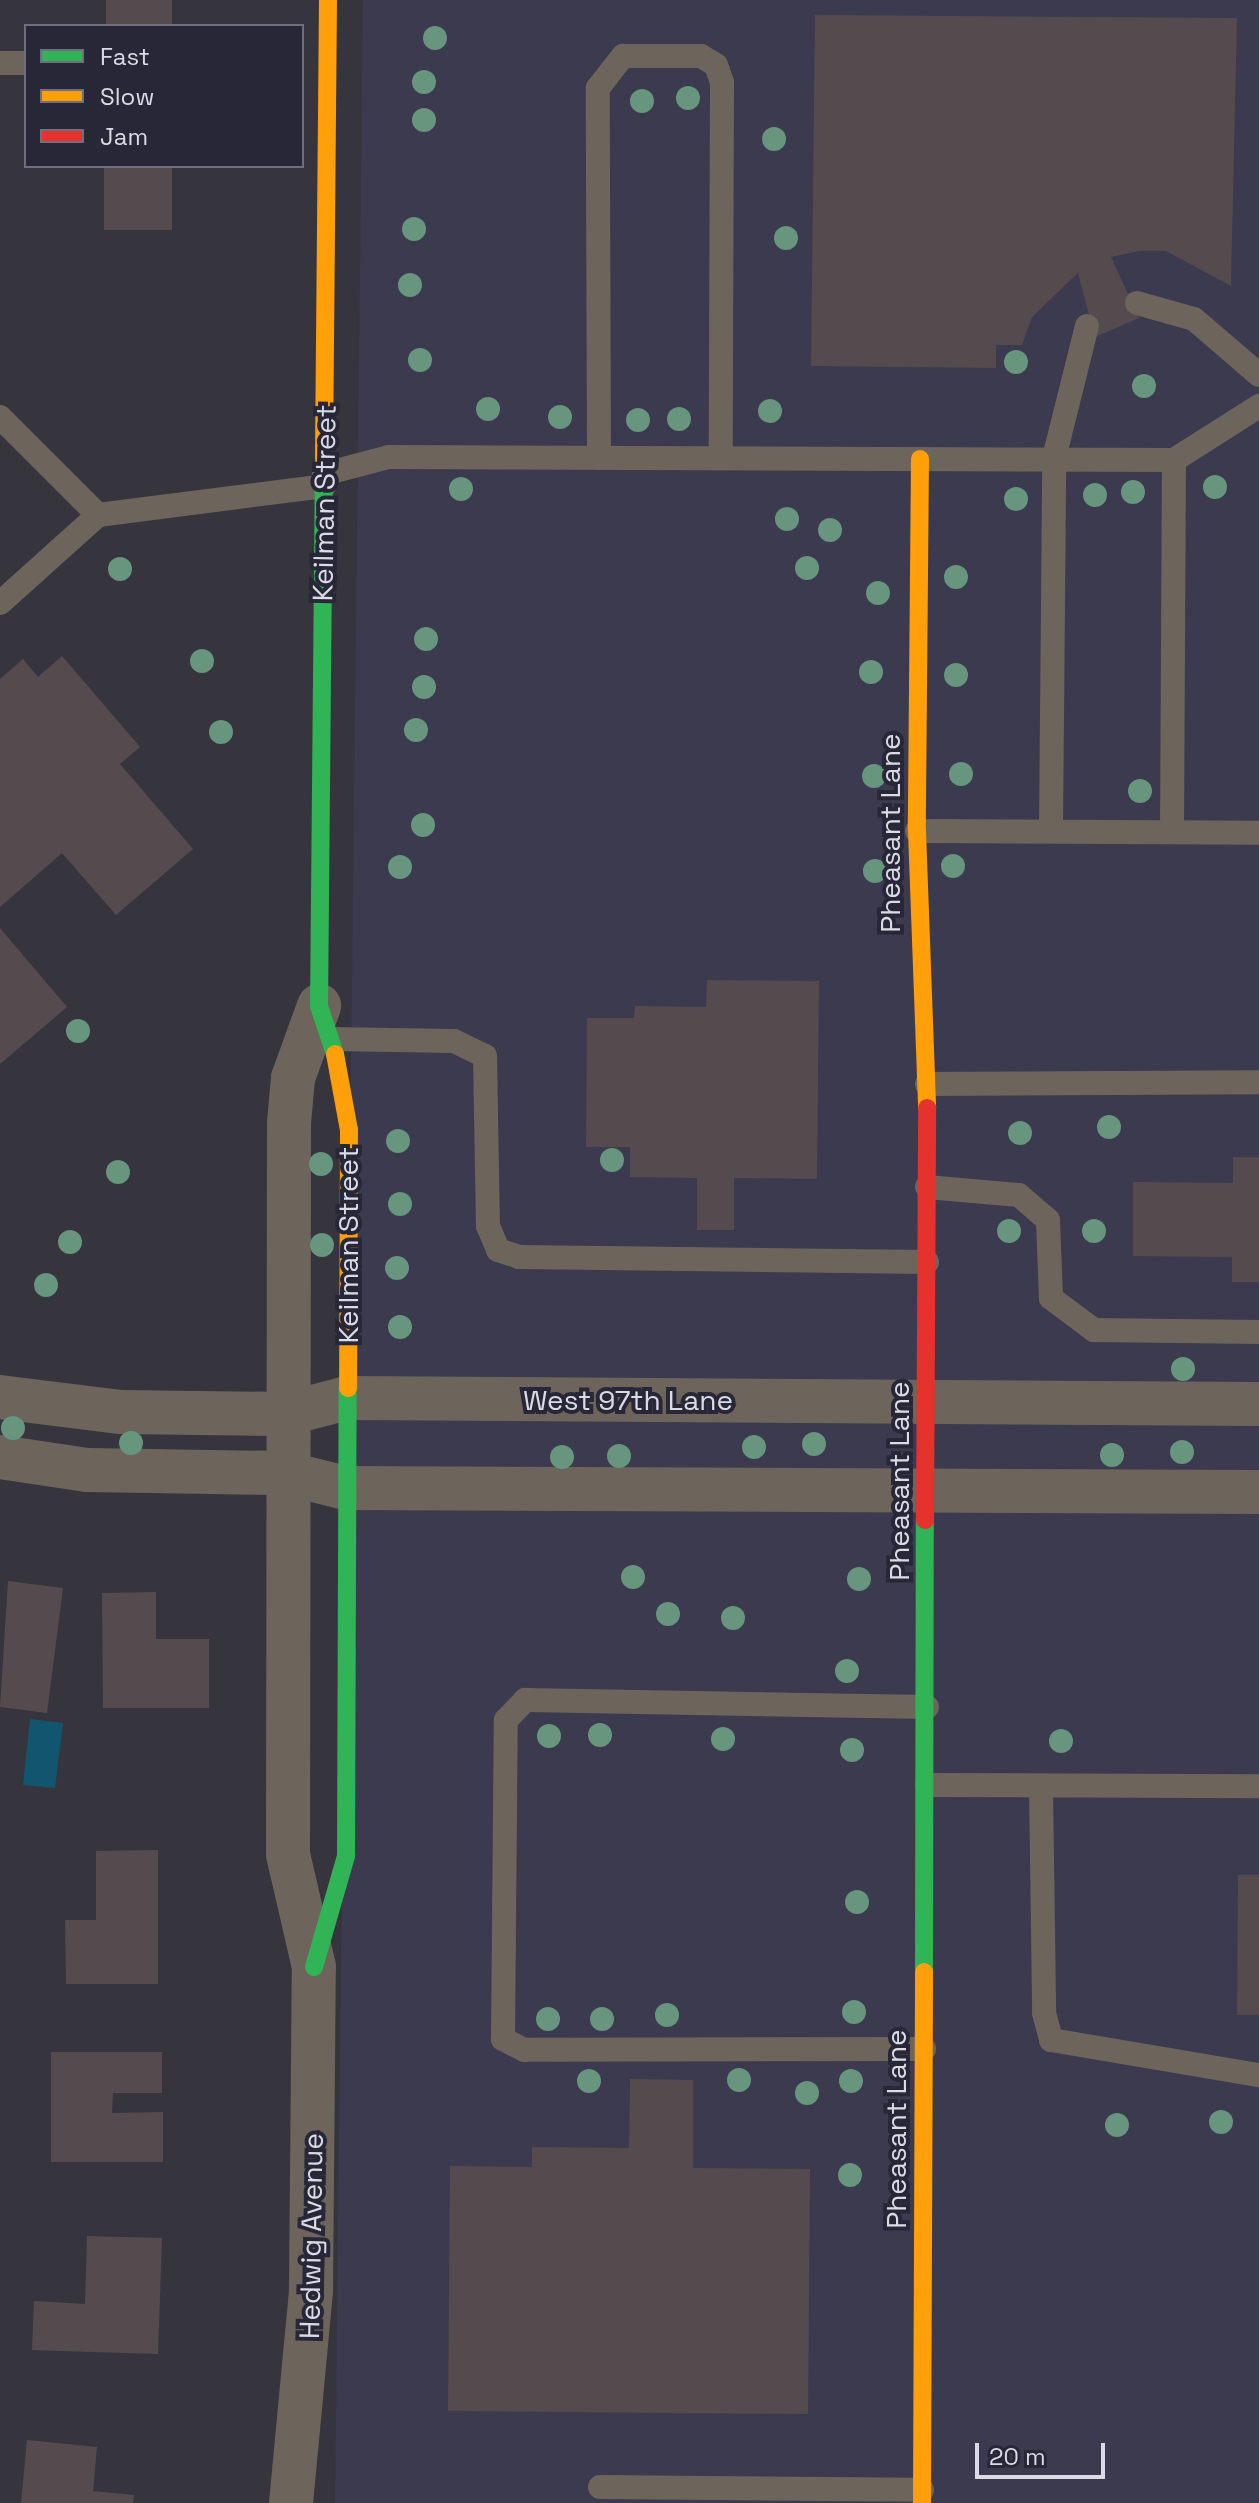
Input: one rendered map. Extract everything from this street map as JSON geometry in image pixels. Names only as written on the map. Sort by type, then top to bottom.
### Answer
[{"type":"street","name":"Keilman Street","points":[[328,0],[324,480],[325,1023],[349,1130],[346,1488]]},
{"type":"street","name":"Pheasant Lane","points":[[920,459],[917,831],[927,1084],[927,1785],[922,2496]]},
{"type":"street","name":"Keilman Street","points":[[285,1473],[293,1078],[325,1023]]},
{"type":"street","name":"West 97th Lane","points":[[0,1397],[108,1412],[286,1414],[347,1398],[1259,1404]]},
{"type":"street","points":[[0,1457],[87,1470],[285,1473],[346,1488],[1259,1492]]},
{"type":"street","name":"Hedwig Avenue","points":[[285,1473],[288,1854],[314,1967],[311,2306],[291,2503]]},
{"type":"street","name":"Hedwig Avenue","points":[[314,1967],[346,1856],[346,1488]]},
{"type":"lane","points":[[599,458],[598,88],[606,68],[623,56],[701,56],[716,65],[722,82],[721,458]]},
{"type":"lane","points":[[304,60],[327,60]]},
{"type":"lane","points":[[0,63],[24,63]]},
{"type":"lane","points":[[1137,303],[1194,319],[1259,375]]},
{"type":"lane","points":[[1051,831],[1054,458],[1087,326]]},
{"type":"lane","points":[[0,603],[98,515],[324,480],[389,457],[1174,460],[1259,406]]},
{"type":"lane","points":[[0,417],[98,515]]},
{"type":"lane","points":[[1172,832],[1174,460]]},
{"type":"lane","points":[[917,831],[1259,833]]},
{"type":"lane","points":[[325,1023],[454,1041],[485,1056],[488,1226],[498,1250],[519,1257],[927,1262]]},
{"type":"lane","points":[[927,1084],[1259,1082]]},
{"type":"lane","points":[[927,1187],[1019,1195],[1048,1220],[1051,1298],[1094,1330],[1259,1332]]},
{"type":"lane","points":[[924,2049],[524,2050],[503,2039],[503,2008],[506,1720],[525,1700],[927,1707]]},
{"type":"lane","points":[[927,1785],[1259,1786]]},
{"type":"lane","points":[[1041,1786],[1044,2013],[1051,2040],[1259,2075]]},
{"type":"lane","points":[[600,2487],[922,2496]]},
{"type":"shaded area","points":[[363,0],[1259,0],[1259,2503],[335,2503]]},
{"type":"shaded area","points":[[30,1719],[63,1723],[55,1788],[23,1785]]},
{"type":"building","points":[[106,0],[172,0],[172,24],[106,24]]},
{"type":"building","points":[[815,15],[1237,18],[1231,286],[1166,251],[1139,251],[1111,257],[1139,318],[1095,337],[1078,273],[1032,317],[1022,345],[996,345],[996,368],[811,366]]},
{"type":"building","points":[[104,168],[172,168],[172,230],[104,230]]},
{"type":"building","points":[[62,656],[140,747],[120,764],[193,849],[116,915],[62,853],[0,907],[0,679],[23,659],[38,677]]},
{"type":"building","points":[[0,928],[67,1007],[0,1064]]},
{"type":"building","points":[[707,980],[819,981],[817,1179],[734,1178],[734,1230],[697,1230],[697,1178],[630,1177],[630,1147],[586,1147],[587,1018],[634,1018],[635,1006],[706,1007]]},
{"type":"building","points":[[1233,1157],[1259,1157],[1259,1282],[1232,1282],[1232,1257],[1133,1256],[1133,1182],[1233,1183]]},
{"type":"building","points":[[8,1581],[63,1588],[47,1713],[0,1707]]},
{"type":"building","points":[[156,1592],[156,1639],[209,1639],[209,1708],[103,1708],[102,1593]]},
{"type":"building","points":[[158,1850],[158,1984],[66,1984],[65,1920],[96,1920],[96,1851]]},
{"type":"building","points":[[1238,1875],[1259,1875],[1259,2015],[1237,2015]]},
{"type":"building","points":[[51,2052],[162,2052],[162,2093],[113,2093],[112,2113],[163,2112],[163,2162],[51,2162]]},
{"type":"building","points":[[630,2079],[693,2080],[693,2168],[810,2169],[808,2414],[448,2411],[450,2166],[532,2167],[532,2147],[629,2148]]},
{"type":"building","points":[[87,2236],[162,2238],[158,2354],[32,2350],[34,2301],[85,2304]]},
{"type":"building","points":[[27,2440],[97,2447],[93,2491],[134,2495],[133,2503],[21,2503]]},
{"type":"traffic: fast","points":[[324,457],[319,1006],[335,1054]]},
{"type":"traffic: fast","points":[[314,1967],[346,1856],[348,1388]]},
{"type":"traffic: fast","points":[[924,1972],[925,1520]]},
{"type":"traffic: slow","points":[[324,457],[328,0]]},
{"type":"traffic: slow","points":[[920,459],[917,831],[927,1108]]},
{"type":"traffic: slow","points":[[335,1054],[349,1130],[348,1388]]},
{"type":"traffic: slow","points":[[922,2503],[924,1972]]},
{"type":"traffic: jam","points":[[925,1520],[927,1108]]}]
